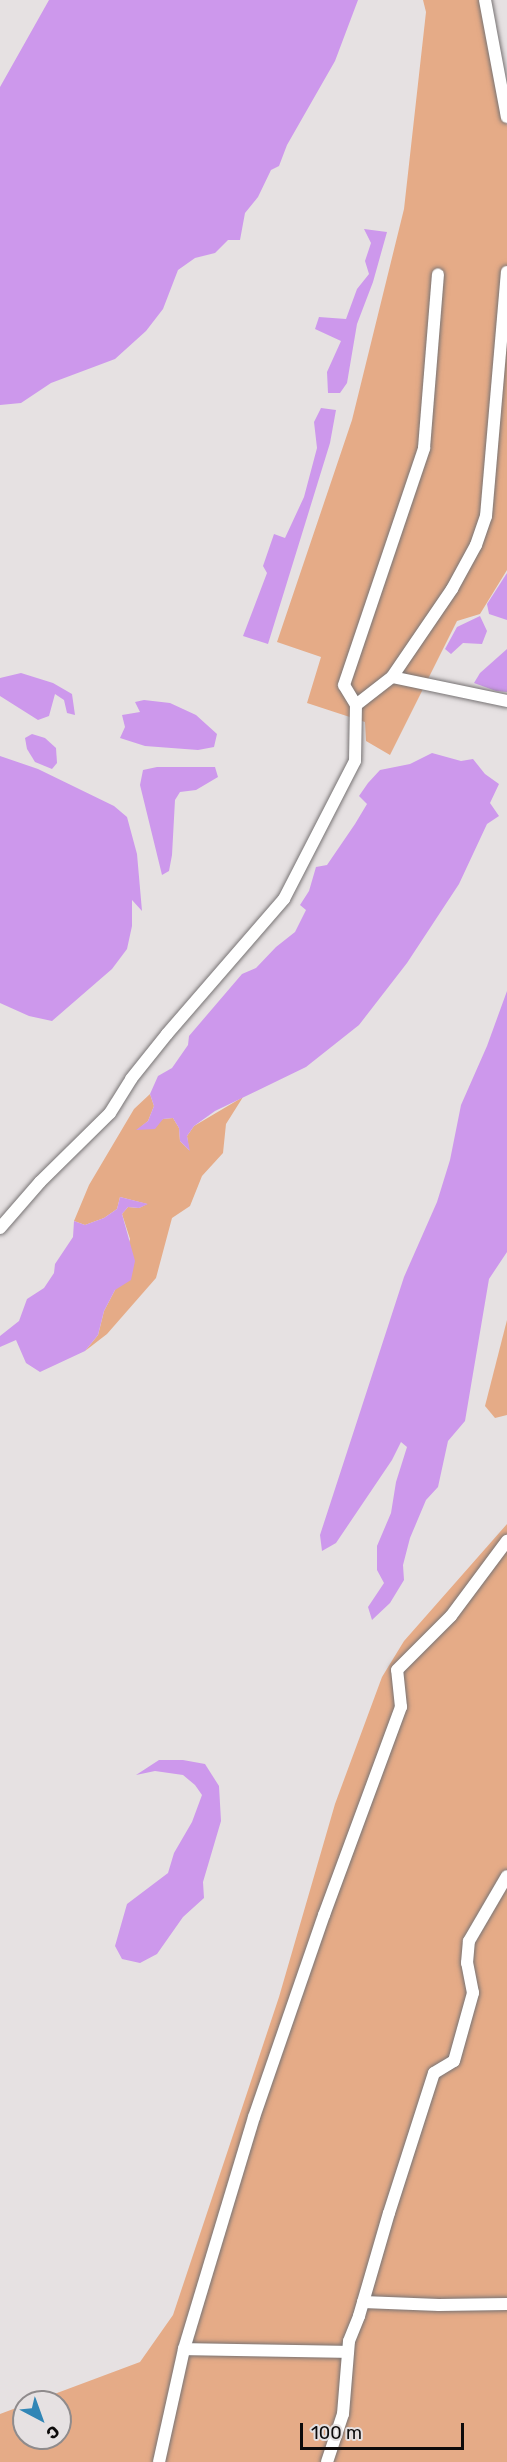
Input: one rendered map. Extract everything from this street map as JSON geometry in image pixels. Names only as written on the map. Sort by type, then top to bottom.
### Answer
[{"type":"street","points":[[485,0],[507,117]]},
{"type":"street","points":[[356,705],[392,677],[452,589],[476,545],[486,516],[507,272]]},
{"type":"street","points":[[0,1228],[40,1182],[110,1113],[131,1079],[167,1034],[284,899],[355,760],[356,705],[344,685],[424,448],[438,275]]},
{"type":"street","points":[[392,677],[507,700]]},
{"type":"street","points":[[159,2462],[184,2349],[254,2117],[324,1915],[401,1707],[398,1670],[451,1616],[507,1541]]},
{"type":"street","points":[[327,2462],[343,2414],[349,2341],[434,2073],[454,2061],[473,1993],[467,1963],[469,1941],[507,1876]]},
{"type":"street","points":[[363,2302],[440,2305],[507,2304]]},
{"type":"street","points":[[184,2349],[348,2352]]},
{"type":"shaded area","points":[[49,0],[358,0],[335,61],[287,145],[279,166],[271,170],[258,197],[245,213],[240,240],[228,240],[215,253],[195,258],[178,270],[163,309],[146,331],[115,359],[51,383],[21,403],[0,405],[0,87]]},
{"type":"shaded area","points":[[423,0],[483,0],[507,126],[507,570],[480,614],[457,621],[390,755],[366,741],[365,722],[307,703],[321,657],[277,642],[352,420],[404,209],[426,12]]},
{"type":"shaded area","points":[[364,229],[387,232],[373,282],[357,324],[347,383],[340,393],[328,393],[327,372],[341,341],[315,329],[319,317],[346,319],[357,289],[369,274],[365,261],[371,243]]},
{"type":"shaded area","points":[[321,408],[336,410],[330,443],[268,644],[243,636],[267,573],[263,566],[274,534],[285,538],[304,497],[317,448],[314,422]]},
{"type":"shaded area","points":[[507,573],[507,620],[489,614],[487,604]]},
{"type":"shaded area","points":[[480,616],[487,631],[482,644],[463,643],[451,654],[445,649],[457,627]]},
{"type":"shaded area","points":[[507,649],[507,692],[496,691],[474,683],[480,673]]},
{"type":"shaded area","points":[[21,673],[53,683],[72,694],[75,715],[67,713],[64,700],[55,694],[49,716],[38,720],[0,696],[0,678]]},
{"type":"shaded area","points":[[144,700],[170,703],[196,715],[217,734],[214,747],[198,750],[145,746],[120,738],[125,727],[122,715],[140,712],[135,702]]},
{"type":"shaded area","points":[[32,734],[45,738],[56,748],[57,763],[52,769],[35,762],[27,749],[25,738]]},
{"type":"shaded area","points":[[432,753],[461,761],[473,759],[485,774],[499,784],[490,803],[499,816],[487,824],[459,884],[407,963],[359,1025],[306,1067],[215,1111],[194,1126],[187,1136],[190,1151],[180,1141],[179,1128],[173,1118],[163,1119],[155,1129],[136,1130],[148,1121],[154,1106],[150,1094],[158,1076],[172,1068],[188,1045],[189,1036],[242,974],[256,968],[276,947],[295,932],[306,910],[300,905],[309,891],[316,867],[327,865],[355,824],[367,804],[359,796],[368,783],[380,770],[410,764]]},
{"type":"shaded area","points":[[0,756],[38,769],[114,806],[127,817],[137,854],[142,911],[132,900],[132,926],[127,949],[112,969],[52,1021],[29,1016],[0,1003]]},
{"type":"shaded area","points":[[157,767],[215,767],[218,777],[196,790],[180,792],[175,800],[172,855],[169,871],[162,875],[140,785],[143,770]]},
{"type":"shaded area","points":[[507,991],[507,1252],[489,1279],[465,1421],[448,1441],[438,1487],[426,1500],[410,1538],[403,1565],[404,1580],[390,1603],[372,1620],[368,1607],[384,1583],[377,1570],[377,1546],[391,1513],[396,1482],[407,1447],[401,1442],[392,1460],[336,1543],[322,1551],[320,1535],[404,1277],[437,1202],[450,1160],[461,1105],[487,1046]]},
{"type":"shaded area","points":[[150,1094],[154,1106],[148,1121],[137,1130],[163,1119],[173,1118],[179,1128],[180,1141],[189,1150],[187,1136],[194,1126],[243,1097],[226,1124],[223,1153],[202,1176],[190,1206],[172,1218],[156,1278],[107,1334],[85,1351],[98,1335],[104,1311],[115,1290],[130,1239],[122,1214],[128,1207],[139,1208],[147,1204],[120,1197],[117,1209],[104,1218],[85,1225],[74,1221],[89,1185],[134,1109]]},
{"type":"shaded area","points":[[120,1197],[148,1204],[139,1208],[128,1207],[122,1214],[135,1261],[131,1280],[115,1290],[104,1311],[98,1335],[85,1351],[40,1372],[26,1363],[16,1340],[0,1347],[0,1336],[19,1321],[27,1299],[44,1288],[54,1273],[55,1264],[73,1237],[74,1221],[85,1225],[104,1218],[117,1209]]},
{"type":"shaded area","points":[[507,1320],[507,1415],[495,1418],[485,1406]]},
{"type":"shaded area","points":[[507,1524],[507,2462],[0,2462],[0,2414],[12,2410],[12,2450],[72,2450],[72,2390],[65,2390],[140,2362],[173,2315],[279,1997],[335,1804],[382,1677],[404,1641]]},
{"type":"shaded area","points":[[159,1760],[183,1760],[205,1764],[219,1786],[221,1821],[203,1882],[204,1898],[183,1917],[157,1954],[140,1963],[122,1959],[115,1946],[127,1904],[168,1873],[174,1853],[192,1822],[202,1795],[195,1785],[183,1775],[155,1771],[136,1775]]}]
